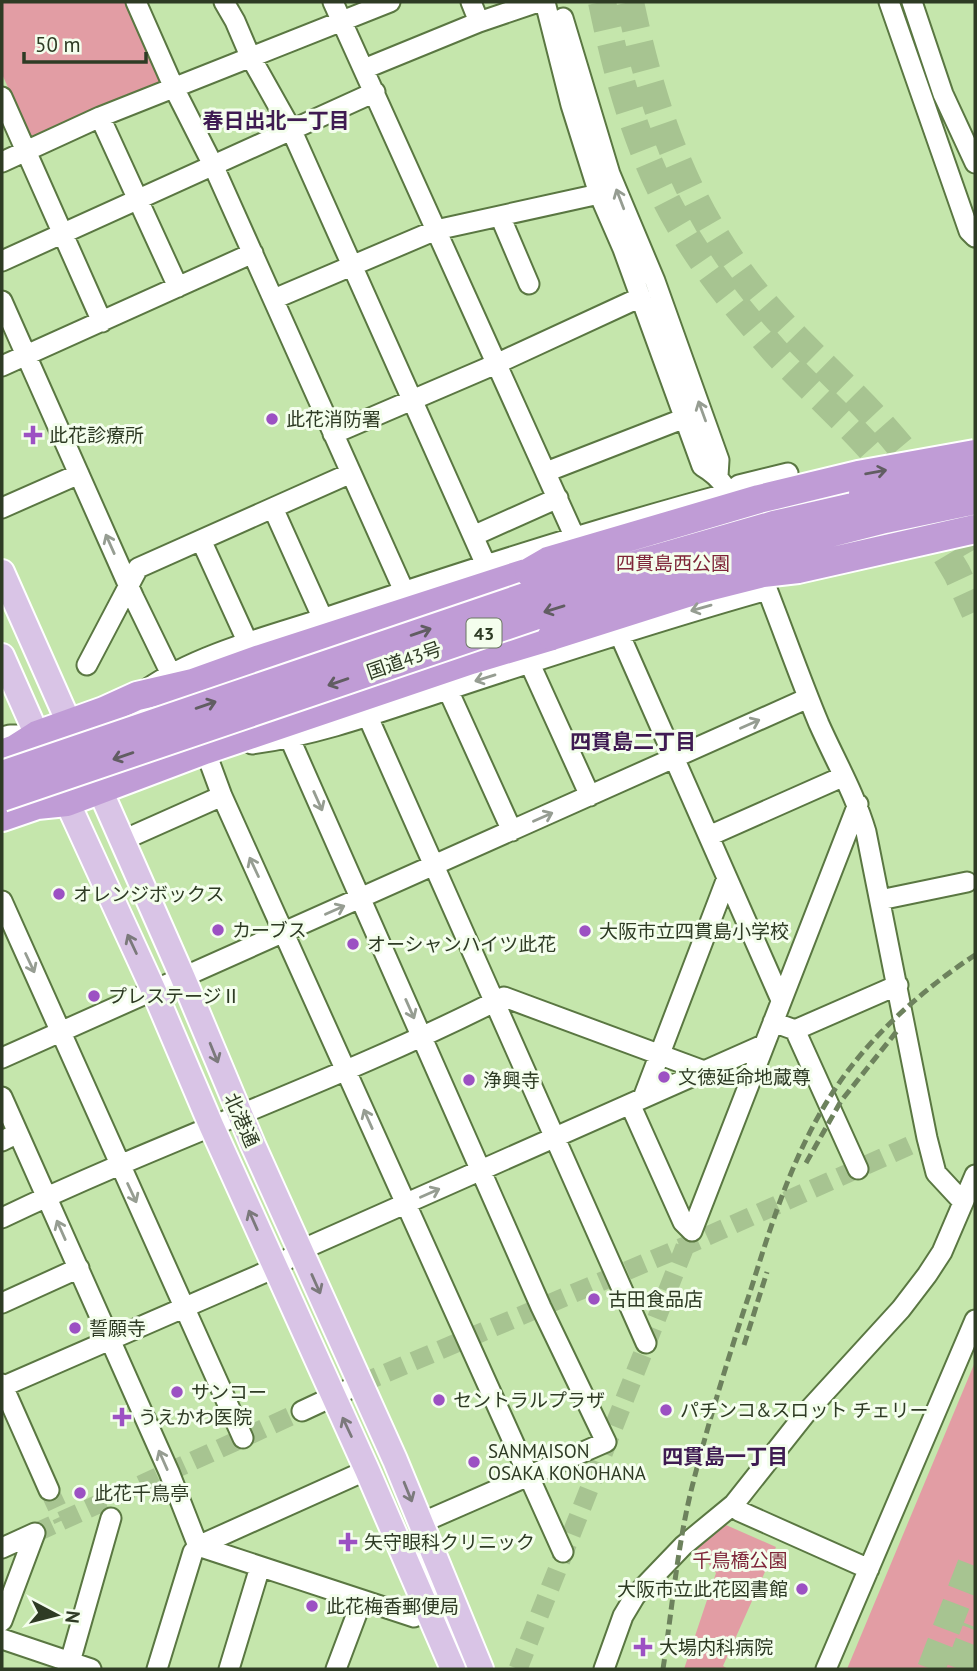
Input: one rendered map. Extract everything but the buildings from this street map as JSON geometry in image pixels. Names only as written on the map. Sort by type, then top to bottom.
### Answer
[{"type":"highway","name":"43","points":[[2,754],[16,749],[37,735],[137,696],[193,683],[254,651],[528,572],[548,561],[759,499],[858,475],[975,454]]},
{"type":"highway","name":"43","points":[[528,572],[551,572],[768,511],[821,499],[975,480]]},
{"type":"highway","name":"国道43号","points":[[2,775],[537,593],[774,525],[975,480]]},
{"type":"highway","name":"国道43号","points":[[2,797],[567,605],[712,563],[885,519],[975,500]]},
{"type":"highway","points":[[765,582],[794,558],[893,531],[975,500]]},
{"type":"highway","name":"43","points":[[67,802],[205,750],[471,660],[676,596],[765,582],[798,569],[975,529]]},
{"type":"highway","points":[[2,817],[37,805],[67,802]]},
{"type":"main road","name":"北港通","points":[[2,572],[421,1523],[481,1669]]},
{"type":"main road","name":"北港通","points":[[2,656],[368,1470],[453,1669]]},
{"type":"street","points":[[136,2],[174,88],[214,165],[404,591]]},
{"type":"street","points":[[224,2],[291,130],[486,565]]},
{"type":"street","points":[[333,2],[620,635],[781,1000]]},
{"type":"street","points":[[2,162],[100,117],[390,2]]},
{"type":"street","points":[[471,2],[479,22]]},
{"type":"street","points":[[365,69],[479,22],[538,2]]},
{"type":"street","points":[[545,2],[571,105],[599,194],[641,297],[702,466],[723,484]]},
{"type":"street","points":[[559,2],[610,174],[655,281],[719,460],[723,484],[765,582],[808,698],[842,777],[858,804],[936,1173],[962,1201]]},
{"type":"street","points":[[890,2],[973,239]]},
{"type":"street","points":[[912,2],[943,94],[975,163]]},
{"type":"street","points":[[2,261],[375,92]]},
{"type":"street","points":[[2,97],[102,322]]},
{"type":"street","points":[[100,117],[178,287]]},
{"type":"street","points":[[274,299],[436,230],[599,194]]},
{"type":"street","points":[[500,216],[529,284]]},
{"type":"street","points":[[2,366],[253,253]]},
{"type":"street","points":[[334,433],[641,297]]},
{"type":"street","points":[[2,301],[170,672]]},
{"type":"street","points":[[546,472],[685,418]]},
{"type":"street","points":[[87,665],[138,568],[351,473]]},
{"type":"street","points":[[137,696],[170,672],[254,651],[323,619],[404,591],[575,538],[723,484],[739,485],[788,473]]},
{"type":"street","points":[[2,508],[79,474]]},
{"type":"street","points":[[472,536],[558,498]]},
{"type":"street","points":[[274,508],[323,619]]},
{"type":"street","points":[[201,540],[254,651]]},
{"type":"street","points":[[563,1552],[222,796],[205,750],[290,739],[368,717],[620,635],[765,582]]},
{"type":"street","points":[[530,664],[590,796]]},
{"type":"street","points":[[448,690],[512,831]]},
{"type":"street","points":[[2,1058],[808,698]]},
{"type":"street","points":[[368,717],[646,1343]]},
{"type":"street","points":[[2,737],[37,735]]},
{"type":"street","points":[[290,739],[541,1307],[606,1442],[421,1523]]},
{"type":"street","points":[[709,836],[842,777]]},
{"type":"street","points":[[121,841],[222,796]]},
{"type":"street","points":[[2,832],[67,802]]},
{"type":"street","points":[[727,878],[659,1055],[636,1101],[683,1222],[692,1231],[858,804]]},
{"type":"street","points":[[880,900],[967,882]]},
{"type":"street","points":[[2,901],[243,1438]]},
{"type":"street","points":[[773,1022],[795,1030],[898,985]]},
{"type":"street","points":[[2,1219],[46,1197],[211,1125],[240,1116],[505,997],[704,1072]]},
{"type":"street","points":[[795,1030],[858,1169]]},
{"type":"street","points":[[50,1490],[2,1386],[275,1268],[301,1250],[764,1045]]},
{"type":"street","points":[[2,1097],[10,1137],[46,1197],[79,1268],[169,1472],[198,1546],[414,1617],[429,1610]]},
{"type":"street","points":[[604,1669],[623,1616],[635,1596],[683,1546],[734,1504],[806,1413],[901,1309],[927,1275],[942,1252],[975,1175]]},
{"type":"street","points":[[2,1303],[79,1268]]},
{"type":"street","points":[[827,1669],[975,1320]]},
{"type":"street","points":[[302,1411],[360,1384]]},
{"type":"street","points":[[158,1669],[193,1552],[198,1546],[368,1470]]},
{"type":"street","points":[[734,1504],[739,1511],[869,1569]]},
{"type":"street","points":[[70,1662],[111,1518]]},
{"type":"street","points":[[2,1548],[35,1533],[2,1621]]},
{"type":"street","points":[[229,1669],[260,1567]]},
{"type":"street","points":[[336,1669],[362,1600]]},
{"type":"street","points":[[2,1639],[90,1669]]},
{"type":"green space","points":[[2,2],[127,2],[162,80],[161,87],[31,139],[2,74]]},
{"type":"green space","points":[[975,1362],[975,1669],[847,1669]]},
{"type":"green space","name":"千鳥橋公園","points":[[726,1525],[776,1547],[723,1666],[728,1669],[684,1669],[716,1573],[697,1549]]},
{"type":"tunnel","points":[[602,2],[623,89],[642,146],[666,201],[691,244],[724,291],[761,335],[872,450],[901,486]]},
{"type":"tunnel","points":[[630,2],[662,120],[692,193],[711,228],[733,263],[772,313],[864,406],[906,453],[943,503],[975,556]]},
{"type":"tunnel","points":[[925,519],[957,573],[975,612]]},
{"type":"tunnel","points":[[360,1384],[685,1246],[920,1141]]},
{"type":"tunnel","points":[[518,1669],[688,1239]]},
{"type":"tunnel","points":[[35,1533],[302,1411]]},
{"type":"tunnel","points":[[49,1490],[63,1520]]},
{"type":"tunnel","points":[[931,1669],[975,1555]]},
{"type":"tunnel","points":[[959,1669],[975,1627]]},
{"type":"railway","points":[[663,1669],[691,1491],[727,1364],[796,1161],[835,1089],[864,1051],[898,1015],[975,955]]},
{"type":"railway","points":[[806,1163],[841,1101],[897,1031]]},
{"type":"railway","points":[[744,1345],[767,1272]]},
{"type":"place","name":"此花消防署","points":[[272,419]]},
{"type":"place","name":"此花診療所","points":[[33,435]]},
{"type":"place","name":"オレンジボックス","points":[[59,894]]},
{"type":"place","name":"カーブス","points":[[218,930]]},
{"type":"place","name":"大阪市立四貫島小学校","points":[[585,931]]},
{"type":"place","name":"オーシャンハイツ此花","points":[[353,944]]},
{"type":"place","name":"プレステージⅡ","points":[[94,996]]},
{"type":"place","name":"文徳延命地蔵尊","points":[[664,1077]]},
{"type":"place","name":"浄興寺","points":[[469,1080]]},
{"type":"place","name":"古田食品店","points":[[594,1299]]},
{"type":"place","name":"誓願寺","points":[[75,1328]]},
{"type":"place","name":"サンコー","points":[[177,1392]]},
{"type":"place","name":"セントラルプラザ","points":[[439,1400]]},
{"type":"place","name":"パチンコ&スロット チェリー","points":[[666,1410]]},
{"type":"place","name":"うえかわ医院","points":[[122,1417]]},
{"type":"place","name":"SANMAISON OSAKA KONOHANA","points":[[474,1462]]},
{"type":"place","name":"此花千鳥亭","points":[[80,1493]]},
{"type":"place","name":"矢守眼科クリニック","points":[[348,1542]]},
{"type":"place","name":"大阪市立此花図書館","points":[[802,1589]]},
{"type":"place","name":"此花梅香郵便局","points":[[312,1606]]},
{"type":"place","name":"大場内科病院","points":[[643,1647]]},
{"type":"district","name":"春日出北一丁目","points":[[276,120]]},
{"type":"district","name":"四貫島二丁目","points":[[633,741]]},
{"type":"district","name":"四貫島一丁目","points":[[725,1456]]},
{"type":"park label","name":"四貫島西公園","points":[[673,563]]}]
